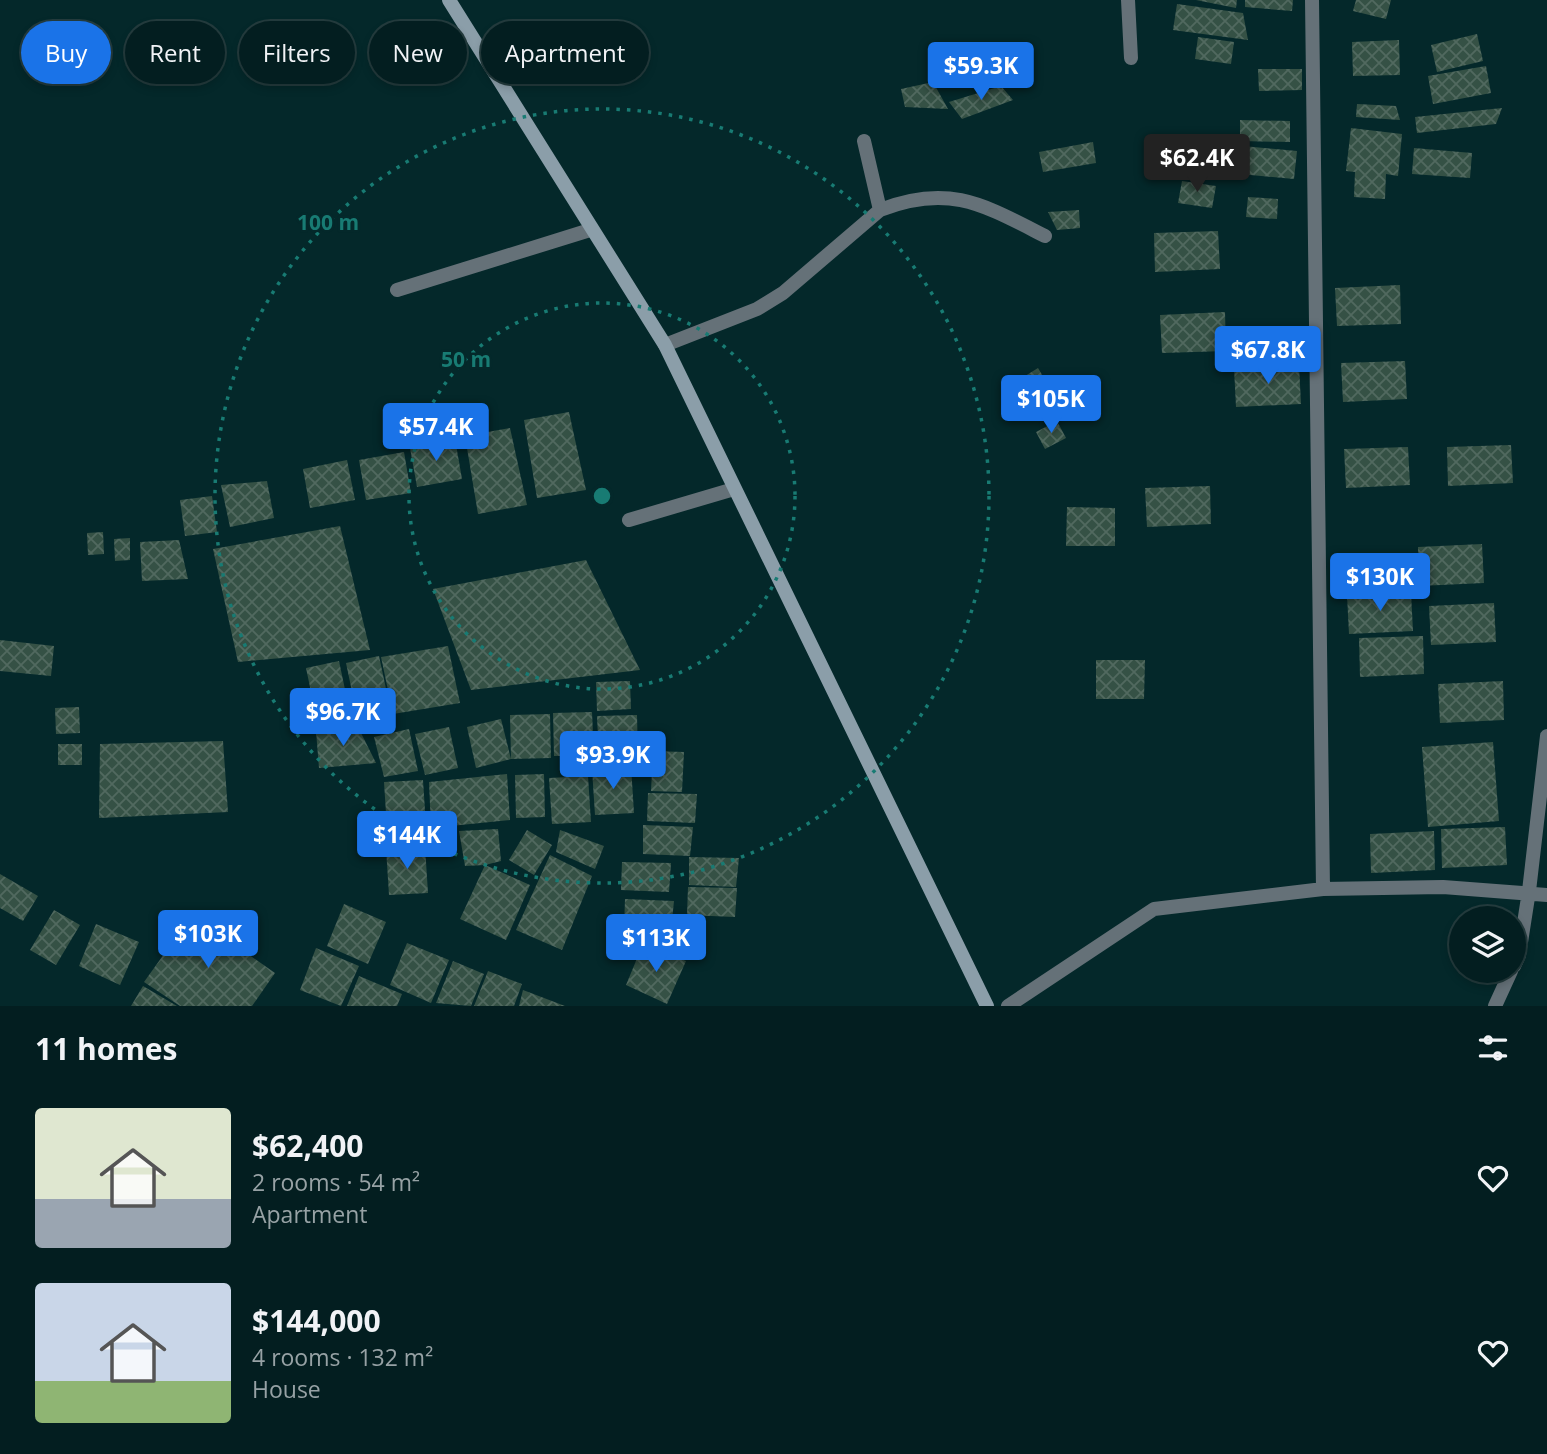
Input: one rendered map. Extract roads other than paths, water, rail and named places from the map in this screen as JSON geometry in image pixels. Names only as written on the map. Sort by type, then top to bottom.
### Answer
[{"type":"main road","points":[[449,0],[590,230],[665,345],[987,1006]]},
{"type":"street","points":[[1128,0],[1131,58]]},
{"type":"street","points":[[1312,0],[1323,889]]},
{"type":"street","points":[[864,141],[880,210]]},
{"type":"street","points":[[665,345],[757,309],[783,293],[880,210],[939,196],[974,202],[1045,236]]},
{"type":"street","points":[[397,290],[590,230]]},
{"type":"street","points":[[629,520],[734,489]]},
{"type":"street","points":[[1526,910],[1547,736]]},
{"type":"street","points":[[1008,1006],[1154,909],[1323,889],[1443,887],[1529,891],[1547,895]]},
{"type":"street","points":[[1495,1006],[1506,983]]}]
